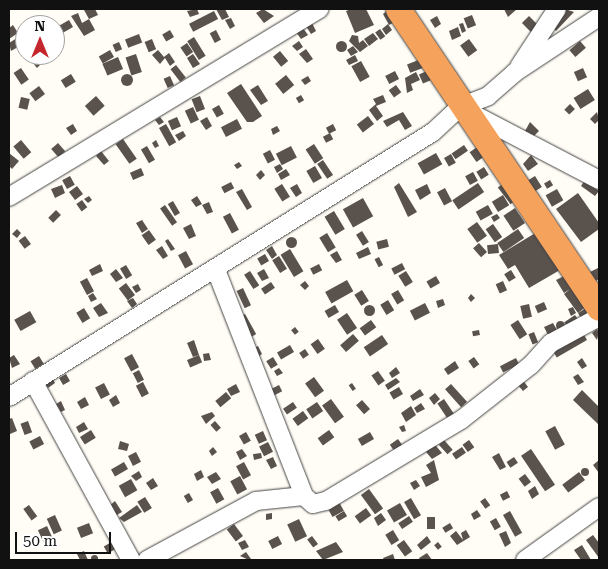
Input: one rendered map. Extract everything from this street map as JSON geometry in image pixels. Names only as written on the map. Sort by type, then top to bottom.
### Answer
[{"type":"highway","points":[[398,9],[460,107],[599,308]]},
{"type":"street","points":[[9,197],[319,9]]},
{"type":"street","points":[[514,73],[557,9]]},
{"type":"street","points":[[9,397],[216,270],[432,133],[460,107],[488,96],[514,73],[599,17]]},
{"type":"street","points":[[460,107],[599,180]]},
{"type":"street","points":[[216,270],[304,496],[314,504],[334,496],[461,420],[531,366],[551,343],[599,317]]},
{"type":"street","points":[[33,381],[131,560]]},
{"type":"street","points":[[148,560],[256,501],[304,496]]},
{"type":"street","points":[[525,560],[599,507]]},
{"type":"building","points":[[95,9],[98,15],[89,19],[84,10]]},
{"type":"building","points":[[197,9],[199,14],[190,17],[187,11]]},
{"type":"building","points":[[216,9],[225,9],[229,17],[222,20]]},
{"type":"building","points":[[263,9],[274,16],[264,23],[256,13]]},
{"type":"building","points":[[366,9],[374,25],[355,33],[346,11]]},
{"type":"building","points":[[504,9],[517,9],[508,17]]},
{"type":"building","points":[[565,9],[574,12],[556,31],[552,27]]},
{"type":"building","points":[[388,10],[395,22],[389,25],[383,14]]},
{"type":"building","points":[[214,11],[218,19],[193,32],[189,24]]},
{"type":"building","points":[[78,13],[82,23],[89,19],[95,30],[84,36],[71,16]]},
{"type":"building","points":[[472,15],[476,25],[468,29],[464,18]]},
{"type":"building","points":[[437,16],[441,24],[435,28],[430,20]]},
{"type":"building","points":[[529,16],[538,25],[531,32],[522,23]]},
{"type":"building","points":[[231,18],[235,26],[230,29],[225,20]]},
{"type":"building","points":[[69,20],[73,27],[65,32],[65,22]]},
{"type":"building","points":[[312,23],[316,31],[311,34],[306,26]]},
{"type":"building","points":[[463,23],[466,31],[462,33],[459,24]]},
{"type":"building","points":[[388,24],[392,30],[386,35],[382,29]]},
{"type":"building","points":[[13,25],[15,35],[9,39],[9,28]]},
{"type":"building","points":[[458,27],[461,36],[452,40],[449,31]]},
{"type":"building","points":[[303,28],[308,35],[301,39],[296,32]]},
{"type":"building","points":[[380,29],[385,36],[380,40],[375,33]]},
{"type":"building","points":[[170,30],[174,37],[166,41],[162,34]]},
{"type":"building","points":[[216,30],[221,40],[215,43],[210,33]]},
{"type":"building","points":[[373,33],[378,39],[369,46],[364,39]]},
{"type":"building","points":[[139,34],[142,42],[128,48],[125,39]]},
{"type":"building","points":[[352,35],[358,36],[359,43],[363,40],[368,46],[360,52],[349,41]]},
{"type":"building","points":[[194,37],[206,56],[199,60],[187,41]]},
{"type":"building","points":[[15,39],[15,49],[11,51],[9,43]]},
{"type":"building","points":[[152,39],[156,49],[149,52],[145,42]]},
{"type":"building","points":[[469,39],[477,50],[468,57],[460,45]]},
{"type":"building","points":[[299,41],[303,47],[297,51],[292,46]]},
{"type":"building","points":[[339,41],[343,41],[346,46],[345,50],[339,51],[336,48],[336,44]]},
{"type":"building","points":[[580,41],[586,48],[575,57],[569,50]]},
{"type":"building","points":[[119,42],[122,49],[116,52],[113,45]]},
{"type":"building","points":[[187,43],[193,52],[187,57],[180,47]]},
{"type":"building","points":[[353,46],[358,52],[351,56],[347,50]]},
{"type":"building","points":[[306,49],[313,59],[307,63],[299,54]]},
{"type":"building","points":[[110,50],[114,57],[103,63],[99,56]]},
{"type":"building","points":[[158,50],[164,57],[169,53],[175,62],[170,66],[165,58],[160,64],[152,55]]},
{"type":"building","points":[[280,51],[288,61],[281,67],[273,57]]},
{"type":"building","points":[[136,54],[142,72],[131,75],[126,57]]},
{"type":"building","points":[[193,54],[200,64],[193,68],[187,58]]},
{"type":"building","points":[[355,55],[358,61],[349,65],[346,60]]},
{"type":"building","points":[[118,57],[123,69],[107,76],[102,64]]},
{"type":"building","points":[[421,59],[424,67],[410,73],[407,64]]},
{"type":"building","points":[[361,61],[370,77],[360,82],[351,66]]},
{"type":"building","points":[[176,65],[186,78],[180,82],[170,69]]},
{"type":"building","points":[[21,68],[29,80],[21,85],[14,73]]},
{"type":"building","points":[[583,68],[587,77],[578,81],[574,72]]},
{"type":"building","points":[[429,70],[433,79],[423,84],[419,74]]},
{"type":"building","points":[[395,71],[399,79],[389,84],[385,76]]},
{"type":"building","points":[[416,72],[420,80],[411,84],[413,90],[407,93],[405,78]]},
{"type":"building","points":[[71,74],[76,82],[66,88],[61,80]]},
{"type":"building","points":[[125,74],[129,74],[133,80],[129,86],[125,86],[121,82],[121,78]]},
{"type":"building","points":[[286,75],[294,85],[283,94],[275,84]]},
{"type":"building","points":[[170,76],[174,85],[168,88],[164,79]]},
{"type":"building","points":[[308,76],[311,81],[305,85],[301,80]]},
{"type":"building","points":[[241,84],[262,116],[253,122],[247,122],[227,93]]},
{"type":"building","points":[[258,85],[268,101],[261,105],[250,90]]},
{"type":"building","points":[[396,85],[401,92],[394,98],[389,90]]},
{"type":"building","points":[[39,86],[45,94],[35,101],[29,93]]},
{"type":"building","points":[[588,89],[595,100],[580,109],[574,98]]},
{"type":"building","points":[[301,95],[304,100],[299,103],[296,98]]},
{"type":"building","points":[[383,95],[386,102],[376,106],[383,116],[377,121],[369,110],[376,104],[373,99]]},
{"type":"building","points":[[96,96],[105,106],[94,116],[85,106]]},
{"type":"building","points":[[200,96],[205,109],[197,112],[192,99]]},
{"type":"building","points":[[21,97],[30,99],[27,110],[19,108]]},
{"type":"building","points":[[570,104],[575,109],[569,115],[564,110]]},
{"type":"building","points":[[219,105],[224,114],[217,118],[212,109]]},
{"type":"building","points":[[193,107],[199,120],[191,123],[185,111]]},
{"type":"building","points":[[403,112],[412,126],[405,130],[399,120],[387,127],[383,121]]},
{"type":"building","points":[[597,112],[599,120],[595,124],[590,119]]},
{"type":"building","points":[[368,116],[374,124],[363,132],[357,124]]},
{"type":"building","points":[[160,117],[164,122],[159,125],[155,120]]},
{"type":"building","points":[[177,117],[181,126],[172,130],[168,121]]},
{"type":"building","points":[[207,117],[212,126],[206,130],[200,121]]},
{"type":"building","points":[[237,119],[242,129],[226,137],[221,127]]},
{"type":"building","points":[[530,122],[539,131],[532,138],[525,131]]},
{"type":"building","points":[[73,124],[77,131],[71,135],[66,128]]},
{"type":"building","points":[[166,124],[176,142],[169,146],[159,128]]},
{"type":"building","points":[[333,124],[336,130],[329,134],[326,128]]},
{"type":"building","points":[[277,126],[280,131],[273,135],[271,129]]},
{"type":"building","points":[[183,131],[186,136],[179,141],[175,135]]},
{"type":"building","points":[[330,133],[333,139],[326,143],[323,137]]},
{"type":"building","points":[[123,139],[137,159],[129,164],[116,144]]},
{"type":"building","points":[[21,140],[31,152],[24,159],[13,146]]},
{"type":"building","points":[[156,140],[159,146],[155,148],[152,143]]},
{"type":"building","points":[[58,143],[65,151],[58,157],[51,149]]},
{"type":"building","points":[[314,144],[323,158],[315,164],[306,149]]},
{"type":"building","points":[[464,145],[468,151],[455,159],[452,153]]},
{"type":"building","points":[[147,146],[155,160],[149,163],[141,150]]},
{"type":"building","points":[[291,146],[297,158],[282,165],[276,154]]},
{"type":"building","points":[[477,147],[484,157],[477,162],[470,152]]},
{"type":"building","points":[[270,150],[275,160],[268,163],[263,154]]},
{"type":"building","points":[[101,151],[109,161],[104,165],[96,156]]},
{"type":"building","points":[[9,153],[19,161],[12,169],[9,166]]},
{"type":"building","points":[[436,153],[442,164],[424,175],[418,163]]},
{"type":"building","points":[[451,154],[456,163],[449,167],[444,158]]},
{"type":"building","points":[[531,155],[538,164],[528,171],[523,164]]},
{"type":"building","points":[[323,160],[333,175],[327,179],[317,164]]},
{"type":"building","points":[[239,162],[242,166],[237,169],[234,165]]},
{"type":"building","points":[[280,164],[283,169],[277,173],[274,167]]},
{"type":"building","points":[[315,166],[322,178],[313,183],[306,171]]},
{"type":"building","points":[[484,167],[489,175],[481,179],[476,172]]},
{"type":"building","points":[[141,168],[144,175],[133,180],[130,173]]},
{"type":"building","points":[[286,169],[290,175],[281,180],[278,174]]},
{"type":"building","points":[[261,170],[265,175],[260,180],[256,175]]},
{"type":"building","points":[[473,172],[478,181],[470,185],[465,176]]},
{"type":"building","points":[[70,176],[75,185],[67,189],[62,180]]},
{"type":"building","points":[[535,176],[542,187],[534,192],[527,181]]},
{"type":"building","points":[[550,180],[553,185],[547,189],[544,184]]},
{"type":"building","points":[[585,180],[599,191],[595,196],[581,186]]},
{"type":"building","points":[[231,182],[234,188],[224,193],[221,187]]},
{"type":"building","points":[[505,182],[518,199],[510,204],[498,187]]},
{"type":"building","points":[[399,183],[417,212],[408,217],[394,187]]},
{"type":"building","points":[[478,183],[484,192],[458,209],[452,200]]},
{"type":"building","points":[[282,184],[290,197],[282,201],[274,189]]},
{"type":"building","points":[[297,184],[302,193],[296,197],[290,188]]},
{"type":"building","points":[[427,184],[431,193],[420,200],[415,190]]},
{"type":"building","points":[[62,185],[65,193],[55,198],[51,189]]},
{"type":"building","points":[[77,186],[83,194],[75,200],[69,192]]},
{"type":"building","points":[[445,188],[452,201],[444,205],[437,192]]},
{"type":"building","points":[[242,189],[252,207],[247,210],[236,192]]},
{"type":"building","points":[[557,189],[563,200],[552,207],[546,195]]},
{"type":"building","points":[[578,193],[599,223],[599,229],[581,242],[556,209]]},
{"type":"building","points":[[503,195],[509,205],[498,212],[492,202]]},
{"type":"building","points":[[89,196],[92,200],[88,203],[84,199]]},
{"type":"building","points":[[197,196],[202,204],[196,207],[191,200]]},
{"type":"building","points":[[363,198],[373,216],[353,228],[343,209]]},
{"type":"building","points":[[82,200],[87,207],[82,211],[76,204]]},
{"type":"building","points":[[173,201],[180,213],[175,216],[168,204]]},
{"type":"building","points":[[209,202],[213,212],[207,214],[202,205]]},
{"type":"building","points":[[165,205],[177,222],[172,226],[160,208]]},
{"type":"building","points":[[488,205],[493,214],[481,221],[476,212]]},
{"type":"building","points":[[515,208],[525,223],[513,231],[503,216]]},
{"type":"building","points":[[56,210],[61,215],[53,223],[48,218]]},
{"type":"building","points":[[334,211],[345,229],[335,235],[325,217]]},
{"type":"building","points":[[230,213],[239,230],[232,234],[223,217]]},
{"type":"building","points":[[497,214],[500,218],[494,222],[491,217]]},
{"type":"building","points":[[142,220],[148,229],[142,233],[136,223]]},
{"type":"building","points":[[477,222],[487,236],[477,243],[467,229]]},
{"type":"building","points":[[191,224],[196,236],[189,239],[183,228]]},
{"type":"building","points":[[493,224],[502,237],[495,242],[486,229]]},
{"type":"building","points":[[17,229],[21,233],[17,238],[12,234]]},
{"type":"building","points":[[518,229],[524,238],[503,252],[497,243]]},
{"type":"building","points":[[149,230],[156,240],[149,245],[142,235]]},
{"type":"building","points":[[362,231],[369,242],[363,246],[356,235]]},
{"type":"building","points":[[537,232],[560,270],[529,288],[515,265],[508,269],[499,255]]},
{"type":"building","points":[[327,233],[336,248],[328,252],[319,238]]},
{"type":"building","points":[[25,236],[31,244],[25,249],[19,241]]},
{"type":"building","points":[[289,237],[293,237],[296,242],[295,246],[289,247],[286,244],[286,240]]},
{"type":"building","points":[[168,239],[175,249],[171,251],[165,241]]},
{"type":"building","points":[[387,239],[389,247],[378,249],[376,242]]},
{"type":"building","points":[[479,243],[487,252],[481,257],[473,248]]},
{"type":"building","points":[[498,244],[499,253],[488,254],[487,245]]},
{"type":"building","points":[[162,246],[168,256],[163,259],[156,250]]},
{"type":"building","points":[[272,246],[277,255],[272,259],[266,250]]},
{"type":"building","points":[[368,247],[371,254],[359,259],[356,253]]},
{"type":"building","points":[[290,249],[303,271],[294,277],[281,255]]},
{"type":"building","points":[[186,251],[193,264],[185,268],[178,255]]},
{"type":"building","points":[[337,251],[342,260],[336,263],[330,255]]},
{"type":"building","points":[[265,254],[269,261],[261,265],[257,258]]},
{"type":"building","points":[[279,256],[287,269],[280,273],[272,260]]},
{"type":"building","points":[[379,257],[383,265],[379,267],[375,259]]},
{"type":"building","points":[[402,263],[405,269],[394,275],[391,268]]},
{"type":"building","points":[[100,264],[103,271],[92,276],[89,270]]},
{"type":"building","points":[[319,264],[322,270],[313,275],[310,269]]},
{"type":"building","points":[[126,265],[132,275],[126,279],[120,269]]},
{"type":"building","points":[[598,268],[599,279],[594,282],[588,273]]},
{"type":"building","points":[[116,269],[123,278],[116,282],[110,274]]},
{"type":"building","points":[[264,269],[269,278],[262,281],[257,273]]},
{"type":"building","points":[[511,270],[516,278],[509,282],[504,274]]},
{"type":"building","points":[[250,271],[259,285],[253,289],[244,275]]},
{"type":"building","points":[[406,271],[413,282],[405,287],[398,276]]},
{"type":"building","points":[[436,276],[440,283],[430,288],[426,282]]},
{"type":"building","points":[[564,276],[588,305],[578,313],[564,294],[570,289],[564,293],[556,280]]},
{"type":"building","points":[[87,278],[94,291],[87,295],[80,282]]},
{"type":"building","points":[[347,280],[353,291],[331,303],[325,292]]},
{"type":"building","points":[[305,281],[309,286],[305,290],[300,285]]},
{"type":"building","points":[[503,281],[507,290],[500,293],[496,284]]},
{"type":"building","points":[[271,282],[275,288],[265,295],[261,289]]},
{"type":"building","points":[[126,283],[135,295],[128,300],[119,288]]},
{"type":"building","points":[[138,284],[141,290],[136,293],[132,287]]},
{"type":"building","points":[[243,288],[251,305],[245,308],[237,291]]},
{"type":"building","points":[[362,290],[369,301],[361,306],[354,295]]},
{"type":"building","points":[[398,290],[404,300],[397,304],[391,294]]},
{"type":"building","points":[[93,293],[97,299],[91,302],[88,296]]},
{"type":"building","points":[[471,294],[475,298],[471,302],[468,298]]},
{"type":"building","points":[[133,298],[137,304],[132,308],[127,301]]},
{"type":"building","points":[[443,299],[445,305],[438,308],[436,301]]},
{"type":"building","points":[[388,300],[394,310],[386,315],[380,305]]},
{"type":"building","points":[[544,302],[547,309],[538,313],[535,306]]},
{"type":"building","points":[[101,303],[108,313],[99,317],[93,308]]},
{"type":"building","points":[[425,303],[430,313],[415,321],[410,311]]},
{"type":"building","points":[[529,304],[532,317],[523,319],[520,306]]},
{"type":"building","points":[[335,305],[339,312],[329,318],[325,311]]},
{"type":"building","points":[[367,305],[371,305],[374,310],[373,314],[367,315],[364,312],[364,308]]},
{"type":"building","points":[[573,307],[576,313],[571,316],[568,309]]},
{"type":"building","points":[[84,308],[90,318],[82,323],[76,313]]},
{"type":"building","points":[[586,308],[590,308],[584,324],[578,313]]},
{"type":"building","points":[[30,311],[36,322],[21,331],[14,320]]},
{"type":"building","points":[[347,313],[357,328],[347,335],[337,320]]},
{"type":"building","points":[[245,314],[256,334],[249,338],[238,318]]},
{"type":"building","points":[[575,315],[579,321],[568,328],[564,322]]},
{"type":"building","points":[[371,320],[376,327],[365,336],[360,328]]},
{"type":"building","points":[[518,320],[527,334],[520,339],[510,325]]},
{"type":"building","points":[[560,321],[564,325],[560,329],[556,325]]},
{"type":"building","points":[[553,323],[557,330],[548,335],[544,327]]},
{"type":"building","points":[[295,327],[299,332],[295,335],[291,330]]},
{"type":"building","points":[[597,329],[599,332],[597,340],[592,333]]},
{"type":"building","points":[[479,330],[480,335],[473,336],[472,331]]},
{"type":"building","points":[[534,332],[538,342],[533,344],[528,334]]},
{"type":"building","points":[[583,333],[587,340],[557,357],[553,350]]},
{"type":"building","points":[[353,334],[359,341],[346,352],[340,345]]},
{"type":"building","points":[[382,335],[388,344],[370,356],[364,347]]},
{"type":"building","points":[[318,339],[325,349],[318,354],[311,344]]},
{"type":"building","points":[[194,340],[199,355],[193,357],[187,343]]},
{"type":"building","points":[[290,345],[294,352],[281,359],[277,352]]},
{"type":"building","points":[[258,346],[262,354],[256,358],[252,349]]},
{"type":"building","points":[[305,349],[309,355],[303,359],[299,353]]},
{"type":"building","points":[[209,353],[211,360],[204,361],[203,354]]},
{"type":"building","points":[[132,354],[139,367],[131,371],[124,358]]},
{"type":"building","points":[[14,355],[20,364],[12,368],[9,358]]},
{"type":"building","points":[[199,355],[202,362],[190,367],[187,360]]},
{"type":"building","points":[[39,356],[44,364],[35,369],[31,361]]},
{"type":"building","points":[[273,357],[278,365],[271,369],[266,361]]},
{"type":"building","points":[[474,357],[479,364],[474,368],[468,361]]},
{"type":"building","points":[[516,358],[519,364],[503,372],[500,366]]},
{"type":"building","points":[[582,358],[587,366],[582,369],[577,362]]},
{"type":"building","points":[[455,361],[459,368],[448,375],[444,369]]},
{"type":"building","points":[[396,367],[400,373],[392,378],[389,373]]},
{"type":"building","points":[[279,368],[283,373],[277,376],[274,371]]},
{"type":"building","points":[[139,370],[144,380],[138,383],[133,373]]},
{"type":"building","points":[[378,371],[385,381],[378,385],[371,376]]},
{"type":"building","points":[[66,374],[70,381],[63,385],[59,378]]},
{"type":"building","points":[[578,374],[584,382],[578,385],[573,377]]},
{"type":"building","points":[[52,377],[55,383],[48,388],[44,382]]},
{"type":"building","points":[[314,377],[324,391],[315,397],[305,383]]},
{"type":"building","points":[[396,378],[400,382],[388,390],[385,385]]},
{"type":"building","points":[[522,379],[528,387],[523,391],[517,384]]},
{"type":"building","points":[[143,382],[149,394],[142,397],[136,386]]},
{"type":"building","points":[[104,383],[110,395],[101,399],[95,388]]},
{"type":"building","points":[[352,383],[356,389],[353,391],[349,385]]},
{"type":"building","points":[[236,384],[240,392],[231,396],[227,389]]},
{"type":"building","points":[[451,384],[467,402],[461,407],[445,389]]},
{"type":"building","points":[[279,385],[282,391],[271,397],[268,390]]},
{"type":"building","points":[[399,387],[403,394],[393,399],[389,393]]},
{"type":"building","points":[[420,389],[424,395],[413,401],[410,396]]},
{"type":"building","points":[[582,390],[599,407],[599,425],[573,400]]},
{"type":"building","points":[[226,392],[231,398],[220,407],[215,401]]},
{"type":"building","points":[[435,393],[440,399],[434,405],[429,398]]},
{"type":"building","points":[[116,395],[120,403],[113,407],[109,400]]},
{"type":"building","points":[[85,397],[89,405],[81,409],[77,402]]},
{"type":"building","points":[[331,399],[344,417],[335,423],[322,405]]},
{"type":"building","points":[[444,399],[454,414],[447,418],[437,403]]},
{"type":"building","points":[[362,400],[370,409],[364,414],[356,405]]},
{"type":"building","points":[[61,401],[65,410],[61,412],[56,404]]},
{"type":"building","points":[[293,402],[297,408],[287,415],[283,409]]},
{"type":"building","points":[[317,402],[323,411],[312,418],[306,409]]},
{"type":"building","points":[[421,403],[425,409],[417,413],[414,408]]},
{"type":"building","points":[[411,406],[416,415],[406,422],[401,413]]},
{"type":"building","points":[[303,411],[308,418],[298,426],[292,419]]},
{"type":"building","points":[[212,412],[215,416],[206,424],[201,416]]},
{"type":"building","points":[[12,418],[17,431],[10,434],[9,419]]},
{"type":"building","points":[[28,421],[32,432],[25,435],[20,424]]},
{"type":"building","points":[[215,421],[221,428],[216,432],[210,425]]},
{"type":"building","points":[[84,422],[88,429],[79,433],[76,427]]},
{"type":"building","points":[[404,425],[406,431],[402,432],[399,427]]},
{"type":"building","points":[[555,426],[565,445],[555,450],[545,431]]},
{"type":"building","points":[[91,430],[96,438],[85,445],[80,437]]},
{"type":"building","points":[[329,430],[334,437],[323,446],[318,438]]},
{"type":"building","points":[[263,431],[267,440],[259,444],[255,435]]},
{"type":"building","points":[[246,432],[251,441],[244,445],[239,436]]},
{"type":"building","points":[[370,432],[374,439],[362,446],[358,439]]},
{"type":"building","points":[[40,436],[44,444],[33,449],[29,441]]},
{"type":"building","points":[[398,439],[405,449],[397,455],[390,445]]},
{"type":"building","points":[[431,440],[442,453],[432,459],[426,452]]},
{"type":"building","points":[[444,440],[453,450],[447,454],[439,445]]},
{"type":"building","points":[[469,440],[474,447],[468,452],[463,445]]},
{"type":"building","points":[[120,441],[129,444],[127,451],[118,449]]},
{"type":"building","points":[[268,442],[273,452],[264,456],[259,447]]},
{"type":"building","points":[[213,447],[217,452],[212,456],[209,451]]},
{"type":"building","points":[[462,447],[466,453],[456,460],[452,454]]},
{"type":"building","points":[[242,449],[247,456],[240,460],[236,452]]},
{"type":"building","points":[[531,449],[555,485],[545,491],[521,456]]},
{"type":"building","points":[[136,452],[141,462],[133,466],[128,456]]},
{"type":"building","points":[[261,453],[262,458],[254,460],[253,454]]},
{"type":"building","points":[[499,453],[506,467],[500,470],[492,457]]},
{"type":"building","points":[[273,457],[277,466],[271,469],[266,460]]},
{"type":"building","points":[[514,457],[518,463],[510,468],[507,462]]},
{"type":"building","points":[[434,460],[439,480],[426,487],[421,477],[431,473],[426,465]]},
{"type":"building","points":[[599,460],[599,473],[593,465]]},
{"type":"building","points":[[124,462],[128,469],[115,476],[111,470]]},
{"type":"building","points":[[244,462],[251,475],[243,479],[236,466]]},
{"type":"building","points":[[585,468],[589,472],[585,476],[581,472]]},
{"type":"building","points":[[201,470],[204,477],[197,481],[194,474]]},
{"type":"building","points":[[139,471],[142,477],[136,481],[131,476]]},
{"type":"building","points":[[216,472],[221,479],[212,484],[207,477]]},
{"type":"building","points":[[579,472],[585,480],[568,493],[562,485]]},
{"type":"building","points":[[525,474],[531,482],[525,487],[519,479]]},
{"type":"building","points":[[240,476],[247,489],[237,494],[230,481]]},
{"type":"building","points":[[153,478],[158,486],[151,490],[146,483]]},
{"type":"building","points":[[131,479],[137,490],[125,497],[119,486]]},
{"type":"building","points":[[416,480],[420,486],[414,490],[410,483]]},
{"type":"building","points":[[535,486],[539,494],[532,499],[528,491]]},
{"type":"building","points":[[218,488],[224,499],[216,504],[210,492]]},
{"type":"building","points":[[369,489],[383,508],[375,514],[361,495]]},
{"type":"building","points":[[507,491],[510,497],[503,501],[500,495]]},
{"type":"building","points":[[189,493],[193,500],[188,503],[184,496]]},
{"type":"building","points":[[145,497],[152,508],[144,513],[137,502]]},
{"type":"building","points":[[411,498],[421,515],[414,519],[404,502]]},
{"type":"building","points":[[485,498],[490,505],[485,509],[480,502]]},
{"type":"building","points":[[115,501],[122,512],[115,516],[109,506]]},
{"type":"building","points":[[339,502],[344,511],[332,517],[328,508]]},
{"type":"building","points":[[400,503],[407,515],[394,523],[387,510]]},
{"type":"building","points":[[29,505],[37,516],[32,520],[23,509]]},
{"type":"building","points":[[137,505],[142,512],[124,522],[119,518]]},
{"type":"building","points":[[366,508],[371,515],[360,524],[355,516]]},
{"type":"building","points":[[477,510],[481,516],[474,520],[471,514]]},
{"type":"building","points":[[344,511],[347,516],[339,521],[335,516]]},
{"type":"building","points":[[510,511],[522,533],[515,537],[503,515]]},
{"type":"building","points":[[272,513],[272,519],[266,520],[266,514]]},
{"type":"building","points":[[381,513],[386,520],[378,526],[374,518]]},
{"type":"building","points":[[55,515],[62,531],[54,534],[47,519]]},
{"type":"building","points":[[409,516],[413,522],[402,529],[398,523]]},
{"type":"building","points":[[427,517],[435,517],[435,529],[427,529]]},
{"type":"building","points":[[496,518],[501,527],[495,530],[490,521]]},
{"type":"building","points":[[299,519],[307,536],[295,542],[287,524]]},
{"type":"building","points":[[89,523],[93,533],[81,538],[77,528]]},
{"type":"building","points":[[450,523],[453,528],[445,533],[442,528]]},
{"type":"building","points":[[234,524],[243,536],[236,541],[227,529]]},
{"type":"building","points":[[47,526],[54,541],[45,546],[38,530]]},
{"type":"building","points":[[393,530],[399,540],[391,545],[385,535]]},
{"type":"building","points":[[466,530],[470,537],[457,545],[450,536],[456,531],[463,540],[461,533]]},
{"type":"building","points":[[506,531],[511,543],[505,547],[499,534]]},
{"type":"building","points":[[593,535],[599,543],[599,558],[586,540]]},
{"type":"building","points":[[278,536],[282,544],[272,549],[268,541]]},
{"type":"building","points":[[312,536],[318,544],[313,548],[307,540]]},
{"type":"building","points":[[427,536],[431,542],[421,550],[417,545]]},
{"type":"building","points":[[115,540],[119,547],[108,553],[104,546]]},
{"type":"building","points":[[245,540],[249,547],[242,550],[238,543]]},
{"type":"building","points":[[404,540],[412,551],[405,557],[397,545]]},
{"type":"building","points":[[336,542],[343,552],[323,560],[316,551]]},
{"type":"building","points":[[438,542],[442,547],[438,550],[434,545]]},
{"type":"building","points":[[582,545],[591,560],[581,560],[574,550]]},
{"type":"building","points":[[84,551],[88,560],[80,560],[77,554]]},
{"type":"building","points":[[246,552],[251,559],[240,556]]},
{"type":"building","points":[[427,553],[432,560],[420,560],[419,558]]},
{"type":"building","points":[[393,554],[395,560],[384,560],[383,558]]},
{"type":"building","points":[[94,555],[97,558],[94,561],[91,558]]}]
